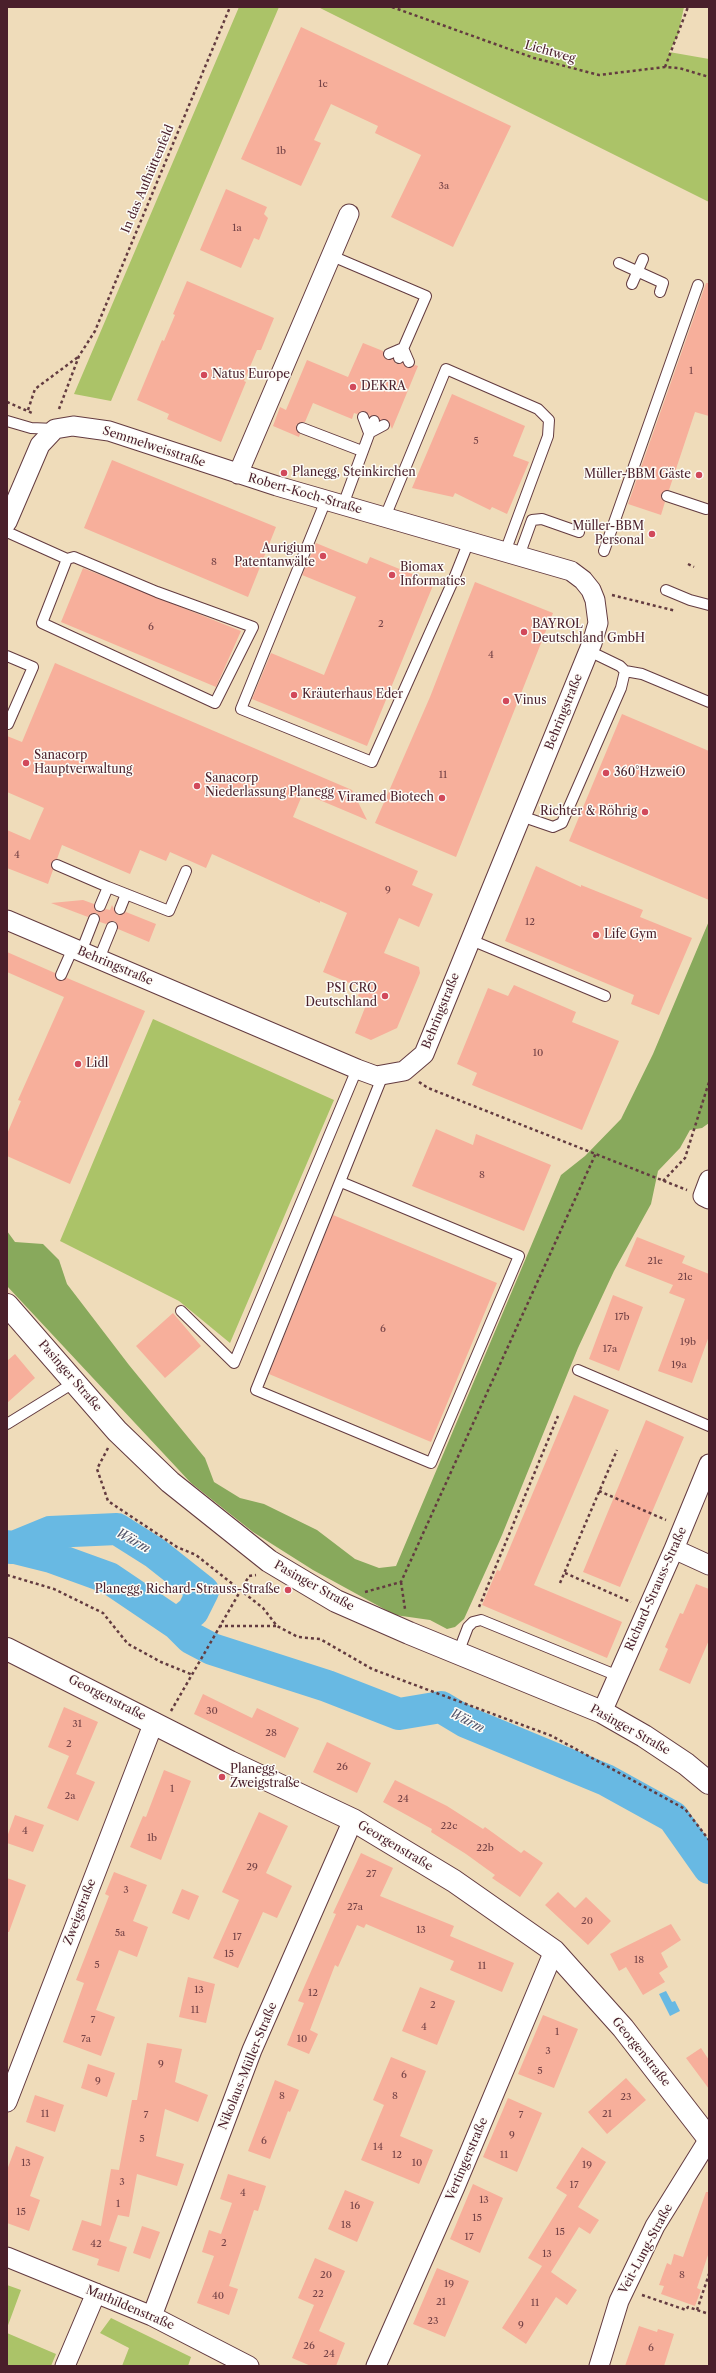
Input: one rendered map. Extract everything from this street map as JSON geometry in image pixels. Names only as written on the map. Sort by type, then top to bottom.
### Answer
[{"type":"main road","name":"Pasinger Straße","points":[[7,1305],[117,1431],[170,1482],[270,1562],[336,1601],[602,1712],[644,1736],[686,1764],[709,1783]]},
{"type":"main road","name":"Georgenstraße","points":[[7,1649],[154,1722],[230,1762],[353,1820],[454,1881],[554,1951],[623,2028],[709,2139]]},
{"type":"street","name":"Robert-Koch-Straße","points":[[350,214],[332,256],[270,416],[238,474],[571,571],[583,580],[591,590]]},
{"type":"street","name":"Semmelweisstraße","points":[[55,429],[73,426],[109,431],[238,474]]},
{"type":"street","points":[[7,522],[40,445],[55,429]]},
{"type":"street","name":"Behringstraße","points":[[7,920],[357,1069],[376,1076],[404,1071],[424,1054],[589,651],[598,623],[595,600],[591,590]]},
{"type":"street","name":"Richard-Strauss-Straße","points":[[602,1712],[674,1549],[709,1464]]},
{"type":"street","points":[[674,1549],[709,1565]]},
{"type":"street","name":"Zweigstraße","points":[[7,2102],[154,1722]]},
{"type":"street","name":"Nikolaus-Müller-Straße","points":[[152,2316],[252,2050],[353,1820]]},
{"type":"street","name":"Vertingerstraße","points":[[376,2366],[455,2187],[554,1951]]},
{"type":"street","name":"Veit-Lung-Straße","points":[[599,2366],[624,2289],[655,2226],[709,2139]]},
{"type":"street","name":"Mathildenstraße","points":[[7,2257],[152,2316],[249,2366]]},
{"type":"street","points":[[65,2366],[96,2293]]},
{"type":"lane","points":[[332,256],[426,296],[401,353]]},
{"type":"lane","points":[[632,284],[643,259]]},
{"type":"lane","points":[[619,263],[663,283],[660,292]]},
{"type":"lane","points":[[604,551],[698,285]]},
{"type":"lane","points":[[389,354],[401,353]]},
{"type":"lane","points":[[401,353],[409,362]]},
{"type":"lane","points":[[385,517],[446,369],[538,409],[549,420],[548,436],[512,554]]},
{"type":"lane","points":[[363,417],[369,433]]},
{"type":"lane","points":[[7,421],[30,428],[55,429]]},
{"type":"lane","points":[[374,421],[362,451],[335,502],[240,709],[372,762],[453,581],[469,541]]},
{"type":"lane","points":[[369,433],[384,425]]},
{"type":"lane","points":[[302,428],[362,451]]},
{"type":"lane","points":[[667,496],[706,509]]},
{"type":"lane","points":[[512,554],[532,520],[542,519],[579,532]]},
{"type":"lane","points":[[7,532],[67,559],[74,557],[157,592],[254,627],[215,703],[42,623],[67,559]]},
{"type":"lane","points":[[666,590],[690,600],[709,605]]},
{"type":"lane","points":[[589,651],[620,666],[626,671],[642,674],[709,702]]},
{"type":"lane","points":[[7,656],[33,667],[8,724]]},
{"type":"lane","points":[[521,816],[553,827],[562,823],[621,688],[626,671]]},
{"type":"lane","points":[[57,865],[169,912],[186,871]]},
{"type":"lane","points":[[100,906],[108,887]]},
{"type":"lane","points":[[120,909],[126,894]]},
{"type":"lane","points":[[62,975],[94,919]]},
{"type":"lane","points":[[99,959],[112,927]]},
{"type":"lane","points":[[471,940],[605,996]]},
{"type":"lane","points":[[181,1311],[234,1363],[357,1069]]},
{"type":"lane","points":[[341,1182],[519,1256],[431,1463],[256,1390],[383,1075]]},
{"type":"lane","points":[[578,1370],[709,1426]]},
{"type":"lane","points":[[8,1422],[75,1382]]},
{"type":"lane","points":[[458,1653],[468,1627],[473,1622],[481,1620],[618,1676]]},
{"type":"path","name":"In das Aufhüttenfeld","points":[[55,429],[59,408],[79,356],[95,331],[230,7]]},
{"type":"path","name":"Lichtweg","points":[[392,7],[534,58],[599,75],[666,67],[679,68],[709,77]]},
{"type":"path","points":[[666,67],[688,7]]},
{"type":"path","name":"In das Aufhüttenfeld","points":[[7,402],[28,410],[36,389],[79,356]]},
{"type":"path","points":[[688,564],[694,567]]},
{"type":"path","points":[[591,590],[682,612]]},
{"type":"path","points":[[404,1071],[428,1088],[596,1153],[663,1181],[707,1192]]},
{"type":"path","points":[[663,1181],[685,1158],[709,1082]]},
{"type":"path","points":[[336,1601],[401,1582],[596,1153]]},
{"type":"path","points":[[473,1622],[558,1416]]},
{"type":"path","points":[[117,1431],[97,1469],[108,1501],[177,1547],[196,1555],[263,1608],[277,1626],[298,1637],[320,1639],[372,1669],[552,1736],[685,1809],[709,1840]]},
{"type":"path","points":[[560,1583],[617,1450]]},
{"type":"path","points":[[599,1491],[683,1527]]},
{"type":"path","points":[[564,1573],[648,1609]]},
{"type":"path","points":[[7,1575],[19,1580],[54,1589],[103,1613],[128,1644],[161,1662],[193,1675]]},
{"type":"path","points":[[154,1722],[171,1712],[200,1664],[219,1626],[240,1590]]},
{"type":"path","points":[[219,1626],[277,1626]]},
{"type":"path","points":[[697,2310],[709,2274]]},
{"type":"path","points":[[624,2289],[686,2310],[688,2307],[709,2314]]},
{"type":"green space","points":[[239,7],[279,7],[111,401],[74,394]]},
{"type":"green space","points":[[318,7],[684,7],[678,35],[669,52],[709,59],[709,202]]},
{"type":"green space","points":[[709,921],[709,1123],[702,1128],[690,1130],[680,1148],[658,1171],[651,1204],[614,1271],[578,1348],[502,1535],[464,1619],[455,1627],[447,1629],[430,1620],[395,1615],[313,1570],[253,1532],[191,1483],[7,1286],[7,1231],[15,1242],[43,1244],[59,1260],[67,1284],[129,1365],[205,1458],[214,1482],[240,1498],[264,1504],[317,1530],[355,1559],[379,1568],[396,1566],[561,1175],[585,1156],[621,1119],[653,1054]]},
{"type":"green space","points":[[153,1019],[334,1100],[230,1343],[179,1301],[60,1241]]},
{"type":"green space","points":[[7,2285],[21,2290],[7,2328]]},
{"type":"green space","points":[[111,2318],[191,2357],[188,2366],[122,2366],[129,2348],[100,2333]]},
{"type":"green space","points":[[7,2333],[56,2354],[51,2366],[7,2366]]},
{"type":"water","points":[[666,1991],[672,2002],[675,2001],[680,2011],[670,2016],[659,1994]]},
{"type":"building","points":[[301,27],[511,126],[453,247],[391,217],[421,155],[375,133],[378,126],[331,104],[314,140],[321,143],[301,186],[241,159]]},
{"type":"building","points":[[226,189],[267,207],[264,214],[268,218],[259,240],[254,238],[241,268],[200,250]]},
{"type":"building","points":[[187,281],[274,318],[261,350],[257,350],[244,381],[246,382],[221,442],[167,419],[169,414],[137,400],[162,340],[164,341],[175,315],[173,314]]},
{"type":"building","points":[[706,283],[709,283],[709,416],[695,412],[669,490],[661,494],[661,498],[665,502],[661,515],[628,504]]},
{"type":"building","name":"DEKRA","points":[[363,343],[383,351],[385,359],[393,359],[396,364],[403,363],[408,368],[415,365],[418,366],[392,429],[388,420],[380,420],[376,415],[370,416],[364,411],[357,414],[354,413],[352,419],[313,403],[305,422],[301,422],[296,425],[296,429],[300,434],[299,437],[273,426],[280,407],[286,410],[307,360],[348,377]]},
{"type":"building","points":[[452,394],[525,426],[513,456],[529,462],[507,514],[492,507],[490,510],[455,493],[453,497],[412,488]]},
{"type":"building","points":[[112,460],[276,527],[248,597],[84,528]]},
{"type":"building","points":[[316,543],[367,564],[370,557],[434,583],[367,746],[252,699],[271,653],[324,675],[356,597],[302,575]]},
{"type":"building","points":[[83,568],[241,631],[216,687],[61,622]]},
{"type":"building","points":[[475,582],[553,613],[456,857],[375,823],[430,697]]},
{"type":"building","name":"Sanacorp Niederlassung Planegg","points":[[55,663],[352,790],[367,820],[303,793],[293,817],[418,871],[412,885],[433,894],[419,927],[399,918],[384,953],[419,967],[420,973],[397,1028],[371,1040],[355,1033],[368,1000],[358,996],[361,988],[323,972],[347,913],[320,901],[320,903],[212,854],[206,868],[170,852],[166,861],[140,850],[130,874],[62,845],[57,859],[51,863],[53,870],[48,884],[7,868],[7,830],[30,840],[44,808],[7,792],[7,736],[22,742]]},
{"type":"building","name":"Richter & Röhrig","points":[[622,714],[709,751],[709,900],[569,841]]},
{"type":"building","points":[[536,866],[581,887],[581,885],[643,910],[640,917],[692,938],[659,1015],[631,1004],[634,995],[505,941]]},
{"type":"building","points":[[83,900],[94,904],[95,910],[98,912],[106,909],[110,910],[112,905],[117,915],[121,915],[126,912],[156,924],[149,942],[118,929],[115,921],[111,921],[106,924],[100,922],[100,918],[97,913],[90,914],[88,917],[51,903]]},
{"type":"building","name":"Lidl","points":[[7,952],[55,973],[56,978],[59,981],[67,978],[145,1011],[70,1184],[7,1156],[7,1134],[21,1101],[18,1100],[64,997],[7,972]]},
{"type":"building","points":[[514,985],[576,1012],[572,1022],[619,1041],[582,1130],[472,1085],[477,1073],[457,1064],[488,988],[508,996]]},
{"type":"building","points":[[436,1129],[473,1145],[476,1134],[551,1165],[524,1231],[412,1186]]},
{"type":"building","points":[[333,1215],[497,1283],[431,1442],[269,1374]]},
{"type":"building","points":[[637,1237],[685,1256],[682,1263],[709,1274],[709,1336],[692,1383],[658,1371],[685,1299],[669,1293],[673,1285],[625,1266]]},
{"type":"building","points":[[613,1295],[643,1307],[619,1371],[589,1359]]},
{"type":"building","points":[[173,1313],[201,1346],[165,1378],[136,1346]]},
{"type":"building","points":[[15,1354],[35,1378],[7,1403],[7,1361]]},
{"type":"building","points":[[574,1395],[609,1410],[534,1585],[622,1622],[607,1658],[482,1605],[497,1570],[500,1571]]},
{"type":"building","points":[[646,1420],[684,1437],[620,1587],[583,1572]]},
{"type":"building","points":[[696,1584],[709,1589],[709,1640],[690,1684],[659,1670],[668,1649],[665,1647],[680,1613],[683,1614]]},
{"type":"building","points":[[203,1694],[252,1718],[257,1708],[299,1728],[285,1758],[194,1714]]},
{"type":"building","points":[[64,1707],[98,1722],[76,1774],[95,1782],[78,1821],[47,1808],[69,1756],[48,1747]]},
{"type":"building","points":[[327,1742],[371,1763],[357,1793],[313,1772]]},
{"type":"building","points":[[164,1770],[191,1781],[161,1860],[130,1847],[143,1816],[146,1817]]},
{"type":"building","points":[[395,1780],[447,1806],[483,1829],[485,1827],[521,1853],[524,1850],[543,1863],[520,1897],[492,1878],[495,1875],[466,1854],[431,1832],[432,1829],[383,1802]]},
{"type":"building","points":[[259,1812],[288,1826],[266,1873],[292,1886],[277,1918],[263,1912],[238,1968],[213,1958],[239,1900],[222,1892]]},
{"type":"building","points":[[15,1815],[44,1825],[33,1852],[7,1843],[7,1837]]},
{"type":"building","points":[[361,1853],[393,1868],[380,1896],[454,1926],[450,1936],[514,1963],[502,1992],[450,1970],[454,1961],[366,1924],[364,1928],[357,1925],[338,1967],[335,1965],[310,2030],[318,2034],[309,2054],[287,2045],[304,2003],[298,2001],[336,1914],[333,1913]]},
{"type":"building","points":[[114,1872],[147,1885],[133,1921],[148,1927],[137,1957],[119,1950],[96,2010],[115,2017],[101,2056],[63,2042],[84,1983],[76,1980],[109,1896],[105,1894]]},
{"type":"building","points":[[7,1878],[26,1885],[9,1932],[7,1932]]},
{"type":"building","points":[[182,1889],[199,1896],[189,1920],[172,1913]]},
{"type":"building","points":[[558,1892],[575,1908],[586,1897],[611,1921],[588,1945],[545,1905]]},
{"type":"building","points":[[671,1924],[681,1940],[661,1953],[668,1967],[659,1973],[665,1982],[643,1995],[626,1967],[619,1971],[610,1954]]},
{"type":"building","points":[[188,1977],[215,1984],[206,2023],[179,2017]]},
{"type":"building","points":[[420,1987],[455,2001],[437,2045],[402,2031]]},
{"type":"building","points":[[543,2015],[578,2029],[554,2088],[518,2074]]},
{"type":"building","points":[[147,2043],[182,2049],[175,2082],[208,2095],[198,2122],[165,2109],[156,2156],[184,2164],[177,2186],[137,2174],[129,2217],[118,2215],[109,2241],[127,2247],[119,2272],[97,2265],[99,2259],[72,2250],[82,2220],[101,2226],[111,2169],[119,2170],[132,2100],[137,2100]]},
{"type":"building","points":[[701,2048],[709,2060],[709,2089],[686,2058]]},
{"type":"building","points":[[391,2057],[426,2071],[400,2136],[433,2150],[419,2184],[361,2160],[384,2105],[373,2100]]},
{"type":"building","points":[[88,2064],[115,2073],[107,2097],[81,2088]]},
{"type":"building","points":[[626,2078],[646,2100],[607,2134],[588,2112]]},
{"type":"building","points":[[275,2080],[299,2090],[290,2112],[288,2111],[270,2159],[248,2151]]},
{"type":"building","points":[[35,2095],[64,2105],[55,2132],[26,2122]]},
{"type":"building","points":[[508,2098],[542,2113],[517,2172],[483,2157]]},
{"type":"building","points":[[16,2146],[44,2157],[30,2196],[40,2200],[29,2231],[7,2223],[7,2170]]},
{"type":"building","points":[[582,2147],[606,2162],[578,2207],[599,2220],[590,2234],[579,2227],[551,2272],[577,2290],[567,2305],[556,2297],[526,2344],[502,2328],[542,2266],[528,2258],[567,2195],[556,2188]]},
{"type":"building","points":[[228,2174],[266,2186],[258,2211],[254,2210],[229,2286],[238,2289],[229,2315],[197,2303],[214,2256],[202,2252],[209,2230],[221,2234],[232,2203],[220,2199]]},
{"type":"building","points":[[473,2184],[503,2198],[480,2253],[450,2239]]},
{"type":"building","points":[[345,2190],[374,2202],[357,2242],[328,2229]]},
{"type":"building","points":[[706,2192],[709,2192],[709,2252],[697,2288],[701,2290],[695,2306],[661,2294],[664,2286],[659,2285],[667,2263],[671,2265],[674,2254],[683,2257]]},
{"type":"building","points":[[142,2226],[160,2232],[150,2259],[133,2253]]},
{"type":"building","points":[[315,2258],[345,2271],[319,2331],[345,2343],[336,2366],[311,2366],[292,2358],[314,2305],[298,2298]]},
{"type":"building","points":[[437,2268],[469,2281],[445,2337],[413,2324]]},
{"type":"building","points":[[639,2326],[657,2332],[658,2329],[674,2334],[664,2366],[625,2366]]},
{"type":"waterway","name":"Würm","points":[[11,1548],[50,1532],[117,1529],[155,1553],[203,1591],[193,1611],[177,1624]]},
{"type":"waterway","name":"Würm","points":[[7,1546],[51,1557],[109,1578],[177,1624],[191,1638],[212,1649],[327,1686],[399,1714],[441,1707],[466,1722],[606,1780],[673,1817],[709,1868]]},
{"type":"place","name":"Natus Europe","points":[[204,375]]},
{"type":"place","name":"DEKRA","points":[[353,387]]},
{"type":"place","name":"Planegg, Steinkirchen","points":[[284,473]]},
{"type":"place","name":"Müller-BBM Gäste","points":[[699,475]]},
{"type":"place","name":"Müller-BBM Personal","points":[[652,534]]},
{"type":"place","name":"Aurigium Patentanwälte","points":[[323,556]]},
{"type":"place","name":"Biomax Informatics","points":[[392,575]]},
{"type":"place","name":"BAYROL Deutschland GmbH","points":[[524,632]]},
{"type":"place","name":"Kräuterhaus Eder","points":[[294,695]]},
{"type":"place","name":"Vinus","points":[[506,701]]},
{"type":"place","name":"Sanacorp Hauptverwaltung","points":[[26,763]]},
{"type":"place","name":"360°HzweiO","points":[[606,773]]},
{"type":"place","name":"Sanacorp Niederlassung Planegg","points":[[197,786]]},
{"type":"place","name":"Viramed Biotech","points":[[442,798]]},
{"type":"place","name":"Richter & Röhrig","points":[[645,812]]},
{"type":"place","name":"Life Gym","points":[[596,935]]},
{"type":"place","name":"PSI CRO Deutschland","points":[[385,996]]},
{"type":"place","name":"Lidl","points":[[78,1064]]},
{"type":"place","name":"Planegg, Richard-Strauss-Straße","points":[[288,1590]]},
{"type":"place","name":"Planegg, Zweigstraße","points":[[222,1777]]}]
